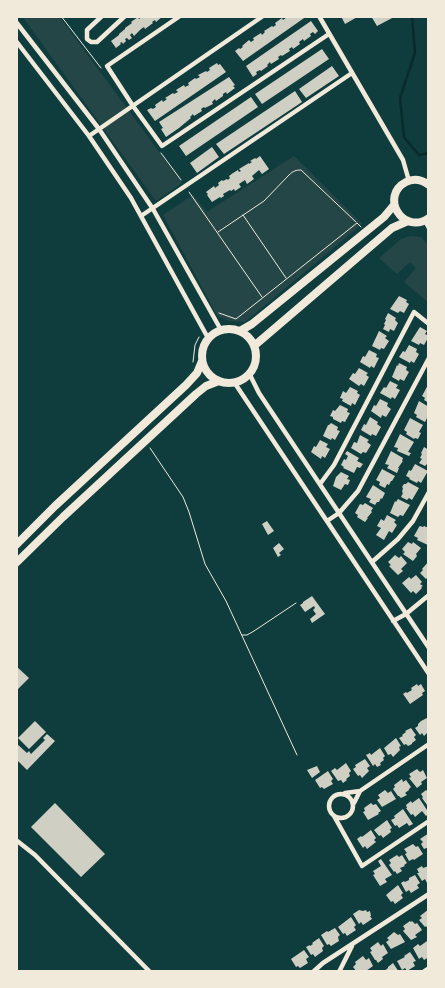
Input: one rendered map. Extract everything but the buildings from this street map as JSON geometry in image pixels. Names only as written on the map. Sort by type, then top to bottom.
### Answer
[{"type":"main road","points":[[240,331],[252,324],[384,217],[394,205],[396,193],[404,184],[409,181],[420,180],[428,182]]},
{"type":"main road","points":[[394,205],[397,212],[408,221],[427,222]]},
{"type":"main road","points":[[254,346],[392,228],[408,221]]},
{"type":"main road","points":[[234,329],[240,331],[251,340],[254,346],[255,360],[253,367],[249,374],[234,382],[219,381],[211,376],[202,362],[204,345],[208,338],[220,330],[234,329]]},
{"type":"main road","points":[[16,545],[55,506],[186,385],[202,362]]},
{"type":"main road","points":[[16,564],[63,517],[206,386],[219,381]]},
{"type":"street","points":[[102,16],[87,30],[87,39],[91,42],[97,42],[125,16]]},
{"type":"street","points":[[180,16],[107,66],[162,146],[329,34]]},
{"type":"street","points":[[89,136],[263,16]]},
{"type":"street","points":[[319,16],[403,160],[409,181]]},
{"type":"street","points":[[16,22],[99,129],[153,209],[220,330]]},
{"type":"street","points":[[16,41],[89,136],[131,198],[208,338]]},
{"type":"street","points":[[141,216],[352,73]]},
{"type":"street","points":[[320,484],[334,466],[414,312],[429,324]]},
{"type":"street","points":[[327,521],[339,513],[358,491],[429,358]]},
{"type":"street","points":[[249,374],[259,393],[429,648]]},
{"type":"street","points":[[234,382],[429,674]]},
{"type":"street","points":[[372,562],[398,539],[413,520],[429,492]]},
{"type":"street","points":[[393,621],[406,614],[429,595]]},
{"type":"street","points":[[334,816],[337,818],[345,817],[351,812],[360,791],[429,744]]},
{"type":"street","points":[[360,791],[334,795],[329,801],[329,809],[362,866],[429,821]]},
{"type":"street","points":[[343,793],[350,797],[353,804]]},
{"type":"street","points":[[16,840],[35,855],[150,972]]},
{"type":"street","points":[[313,972],[323,963],[429,894]]},
{"type":"street","points":[[339,972],[352,945]]},
{"type":"street","points":[[423,972],[429,968]]},
{"type":"path","points":[[61,16],[102,70]]},
{"type":"path","points":[[157,147],[262,298]]},
{"type":"path","points":[[217,232],[264,201],[293,171],[301,170],[366,232]]},
{"type":"path","points":[[243,215],[286,279]]},
{"type":"path","points":[[214,318],[218,313],[236,319],[357,223]]},
{"type":"path","points":[[192,367],[193,352],[200,334],[201,325]]},
{"type":"path","points":[[145,441],[183,497],[205,564],[226,601],[297,756]]},
{"type":"path","points":[[242,635],[247,635],[254,631],[296,602]]},
{"type":"shaded area","points":[[22,16],[59,16],[182,183],[156,201]]},
{"type":"shaded area","points":[[294,156],[362,224],[245,322],[230,321],[218,317],[163,215],[193,195],[207,212]]},
{"type":"shaded area","points":[[410,236],[421,237],[429,246],[429,303],[404,282],[416,268],[410,262],[397,274],[379,258],[401,239]]},
{"type":"waterway","points":[[412,16],[415,53],[400,98],[404,137],[419,155],[429,153]]}]
